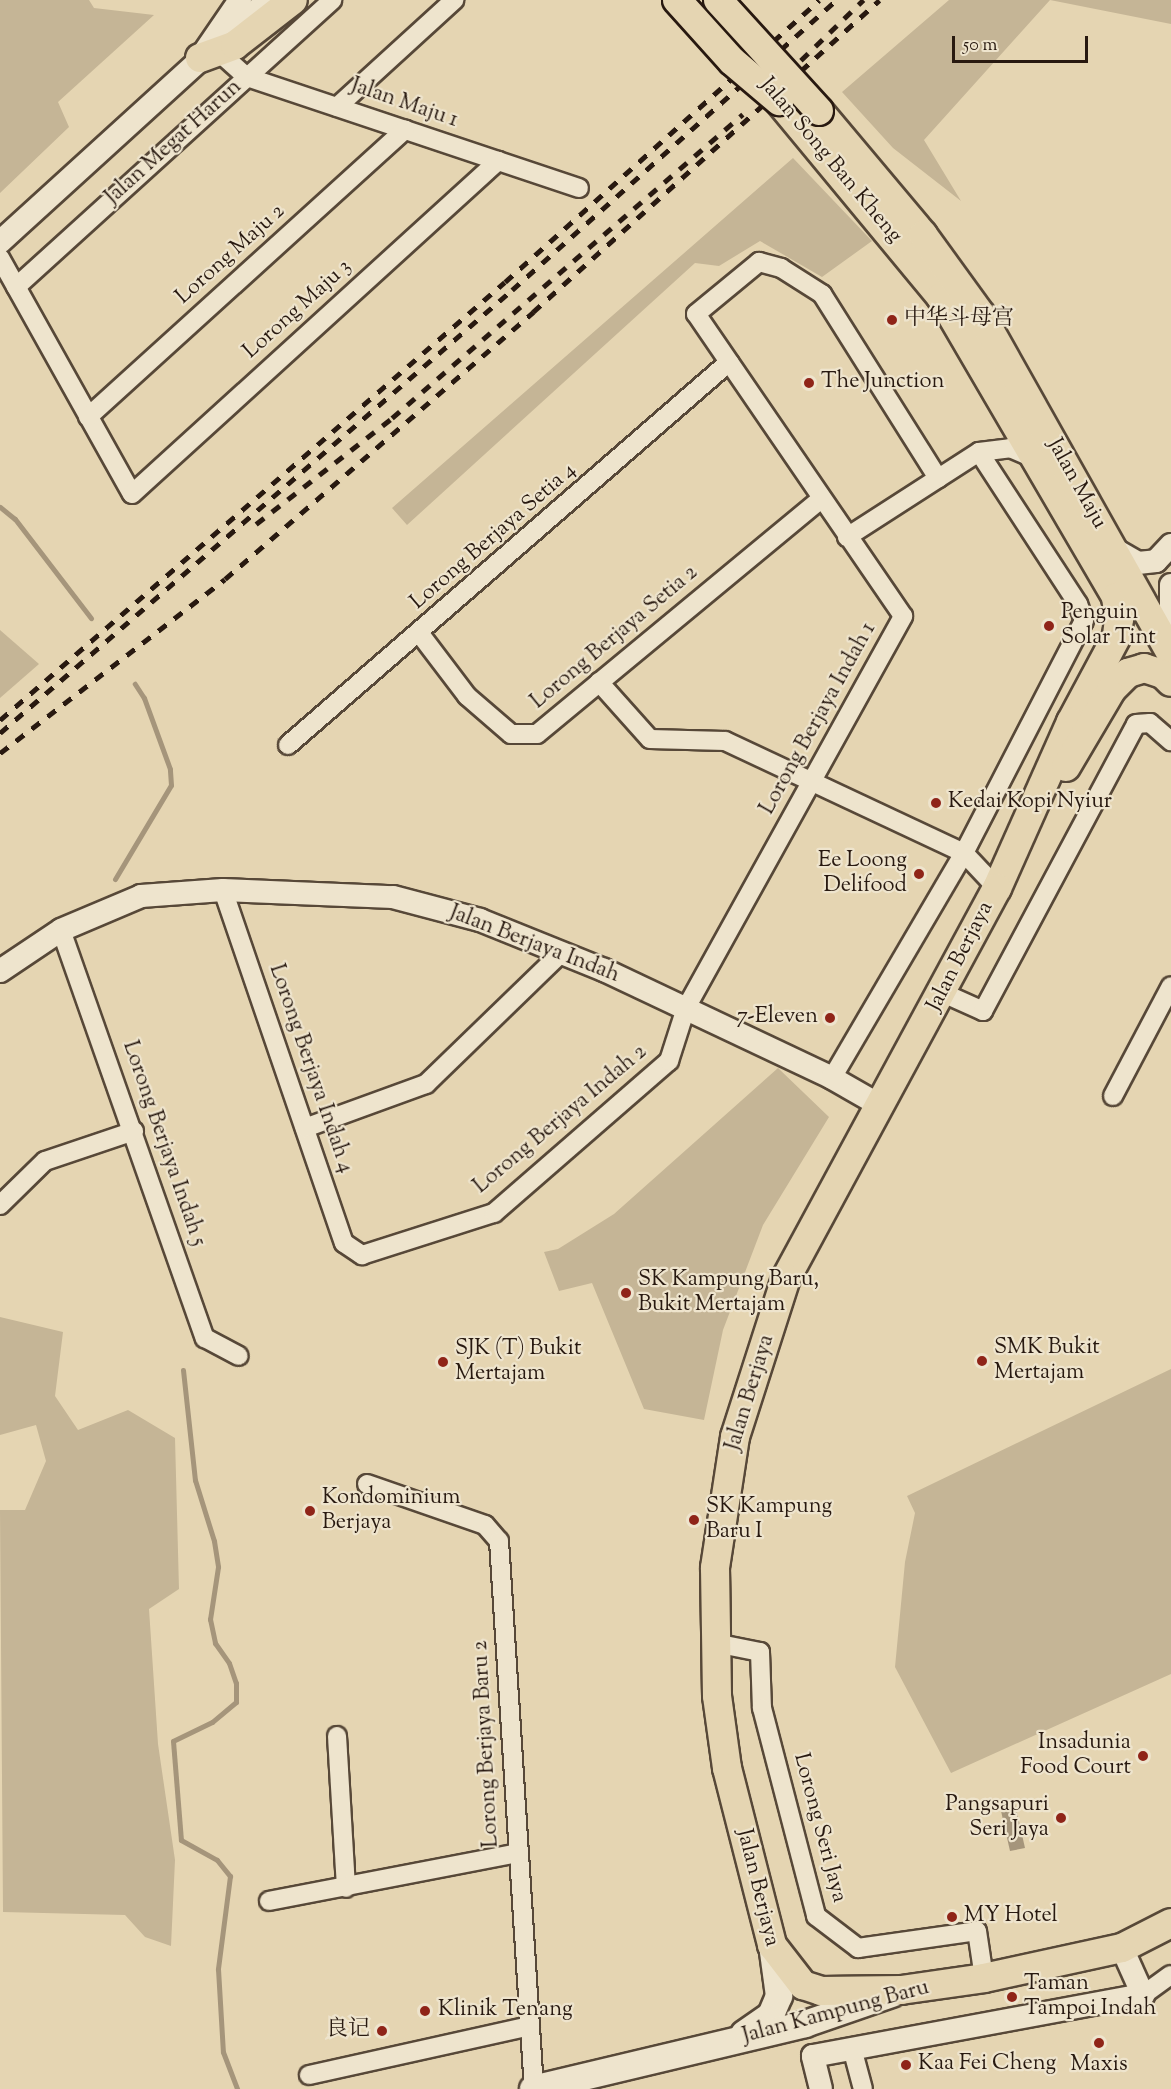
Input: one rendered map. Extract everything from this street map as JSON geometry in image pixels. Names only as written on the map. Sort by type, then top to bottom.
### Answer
[{"type":"main road","points":[[210,56],[293,0]]},
{"type":"main road","points":[[677,0],[732,61],[779,101]]},
{"type":"main road","name":"Jalan Song Ban Kheng","points":[[694,0],[920,268],[970,321]]},
{"type":"main road","name":"Jalan Song Ban Kheng","points":[[718,0],[894,199],[970,321]]},
{"type":"main road","name":"Jalan Maju","points":[[970,321],[1036,459],[1116,597],[1119,619]]},
{"type":"main road","name":"Jalan Maju","points":[[970,321],[1112,548],[1171,652]]},
{"type":"main road","name":"Jalan Berjaya","points":[[734,2041],[771,2015],[779,1996],[772,1945],[727,1768],[717,1696],[715,1568],[735,1437],[786,1278],[819,1212],[943,993],[997,888],[1071,722],[1117,636],[1119,619]]},
{"type":"main road","points":[[1025,829],[1089,731],[1112,689],[1128,673],[1144,668],[1163,674],[1171,682]]},
{"type":"main road","name":"Jalan Kampung Baru","points":[[533,2089],[805,2024],[901,1990],[984,1978],[1122,1948],[1171,1923]]},
{"type":"main road","points":[[772,1945],[803,1985],[821,1991],[901,1990]]},
{"type":"street","name":"Jalan Megat Harun","points":[[210,56],[240,0]]},
{"type":"street","name":"Jalan Megat Harun","points":[[0,242],[210,56],[269,0]]},
{"type":"street","name":"Jalan Megat Harun","points":[[16,287],[332,0]]},
{"type":"street","points":[[337,107],[454,0]]},
{"type":"street","name":"Jalan Maju 1","points":[[210,56],[247,76],[579,188]]},
{"type":"street","name":"Lorong Maju 2","points":[[88,417],[405,130]]},
{"type":"street","name":"Lorong Maju 3","points":[[88,417],[132,495],[498,161]]},
{"type":"street","points":[[0,258],[88,417]]},
{"type":"street","name":"Lorong Berjaya Indah 1","points":[[686,1008],[903,616],[820,499],[696,314],[759,262],[781,268],[822,294],[938,478]]},
{"type":"street","name":"Lorong Berjaya Setia 4","points":[[288,745],[420,634],[729,362]]},
{"type":"street","points":[[847,537],[979,453],[1011,448],[1036,459]]},
{"type":"street","name":"Jalan Berjaya","points":[[832,1078],[964,853],[1084,621],[1078,604],[979,453]]},
{"type":"street","name":"Lorong Berjaya Setia 2","points":[[420,634],[467,696],[511,734],[537,734],[820,499]]},
{"type":"street","points":[[1112,548],[1138,563],[1156,561],[1171,545]]},
{"type":"street","points":[[1171,585],[1171,635]]},
{"type":"street","points":[[599,681],[650,739],[725,741],[964,853],[997,888]]},
{"type":"street","points":[[943,993],[983,1011],[1136,724],[1150,723],[1171,741]]},
{"type":"street","name":"Jalan Berjaya Indah","points":[[0,971],[61,930],[141,896],[222,890],[393,897],[480,920],[561,953],[686,1008],[832,1078],[881,1106]]},
{"type":"street","name":"Lorong Berjaya Indah 4","points":[[222,890],[344,1243],[362,1255]]},
{"type":"street","name":"Lorong Berjaya Indah 5","points":[[61,930],[134,1131],[205,1338],[239,1356]]},
{"type":"street","points":[[305,1128],[426,1084],[561,953]]},
{"type":"street","points":[[1113,1096],[1171,986]]},
{"type":"street","name":"Lorong Berjaya Indah 2","points":[[362,1255],[494,1213],[669,1061],[686,1008]]},
{"type":"street","points":[[0,1205],[45,1161],[134,1131]]},
{"type":"street","name":"Lorong Berjaya Baru 2","points":[[367,1484],[484,1525],[499,1541],[533,2089]]},
{"type":"street","name":"Lorong Seri Jaya","points":[[715,1642],[760,1652],[762,1708],[816,1916],[858,1948],[977,1931],[984,1978]]},
{"type":"street","points":[[337,1736],[346,1888]]},
{"type":"street","points":[[269,1901],[346,1888],[518,1853]]},
{"type":"street","points":[[1122,1948],[1143,1995]]},
{"type":"street","name":"Jalan Kampung Baru","points":[[821,2089],[813,2056],[1143,1995],[1171,1975]]},
{"type":"street","points":[[309,2075],[530,2026]]},
{"type":"street","points":[[852,2048],[863,2089]]},
{"type":"shaded area","points":[[0,0],[89,0],[94,8],[154,15],[58,102],[69,127],[0,193]]},
{"type":"shaded area","points":[[949,0],[1050,0],[924,140],[961,201],[893,148],[842,92]]},
{"type":"shaded area","points":[[1050,0],[1171,0],[1171,24]]},
{"type":"shaded area","points":[[793,158],[872,241],[822,277],[760,241],[719,266],[695,263],[407,525],[392,508]]},
{"type":"shaded area","points":[[0,630],[39,664],[0,698]]},
{"type":"shaded area","points":[[778,1068],[829,1117],[763,1225],[723,1330],[704,1420],[644,1409],[592,1283],[559,1291],[544,1252],[558,1249],[614,1214]]},
{"type":"shaded area","points":[[0,1317],[63,1332],[55,1396],[78,1430],[128,1410],[175,1438],[179,1589],[149,1609],[158,1744],[175,1860],[171,1946],[145,1937],[125,1915],[3,1912],[0,1510],[25,1510],[46,1461],[36,1425],[0,1435]]},
{"type":"shaded area","points":[[1171,1369],[1171,1674],[951,1773],[895,1667],[905,1562],[915,1513],[907,1496]]},
{"type":"shaded area","points":[[1014,1799],[1025,1848],[1010,1851],[999,1802]]},
{"type":"waterway","points":[[0,507],[15,519],[91,618]]},
{"type":"waterway","points":[[115,879],[171,785],[170,769],[144,698],[135,684]]},
{"type":"waterway","points":[[183,1370],[195,1480],[214,1541],[218,1567],[210,1619],[215,1643],[229,1663],[236,1683],[236,1702],[212,1722],[173,1741],[181,1840],[217,1860],[230,1876],[218,1969],[223,2052],[237,2089]]},
{"type":"railway","points":[[0,720],[505,282],[819,0]]},
{"type":"railway","points":[[0,733],[512,290],[836,0]]},
{"type":"railway","points":[[772,88],[863,0]]},
{"type":"railway","points":[[0,753],[225,579],[533,312],[879,0]]},
{"type":"railway","points":[[256,524],[392,418],[743,114]]},
{"type":"place","name":"中华斗母宫","points":[[892,320]]},
{"type":"place","name":"The Junction","points":[[809,383]]},
{"type":"place","name":"Penguin Solar Tint","points":[[1049,626]]},
{"type":"place","name":"Kedai Kopi Nyiur","points":[[936,803]]},
{"type":"place","name":"Ee Loong Delifood","points":[[919,874]]},
{"type":"place","name":"7-Eleven","points":[[830,1018]]},
{"type":"place","name":"SK Kampung Baru, Bukit Mertajam","points":[[626,1293]]},
{"type":"place","name":"SMK Bukit Mertajam","points":[[982,1361]]},
{"type":"place","name":"SJK (T) Bukit Mertajam","points":[[443,1362]]},
{"type":"place","name":"Kondominium Berjaya","points":[[310,1511]]},
{"type":"place","name":"SK Kampung Baru I","points":[[694,1520]]},
{"type":"place","name":"Insadunia Food Court","points":[[1143,1756]]},
{"type":"place","name":"Pangsapuri Seri Jaya","points":[[1061,1818]]},
{"type":"place","name":"MY Hotel","points":[[952,1917]]},
{"type":"place","name":"Taman Tampoi Indah","points":[[1012,1997]]},
{"type":"place","name":"Klinik Tenang","points":[[425,2011]]},
{"type":"place","name":"良记","points":[[382,2031]]},
{"type":"place","name":"Maxis","points":[[1099,2043]]},
{"type":"place","name":"Kaa Fei Cheng","points":[[906,2065]]}]
